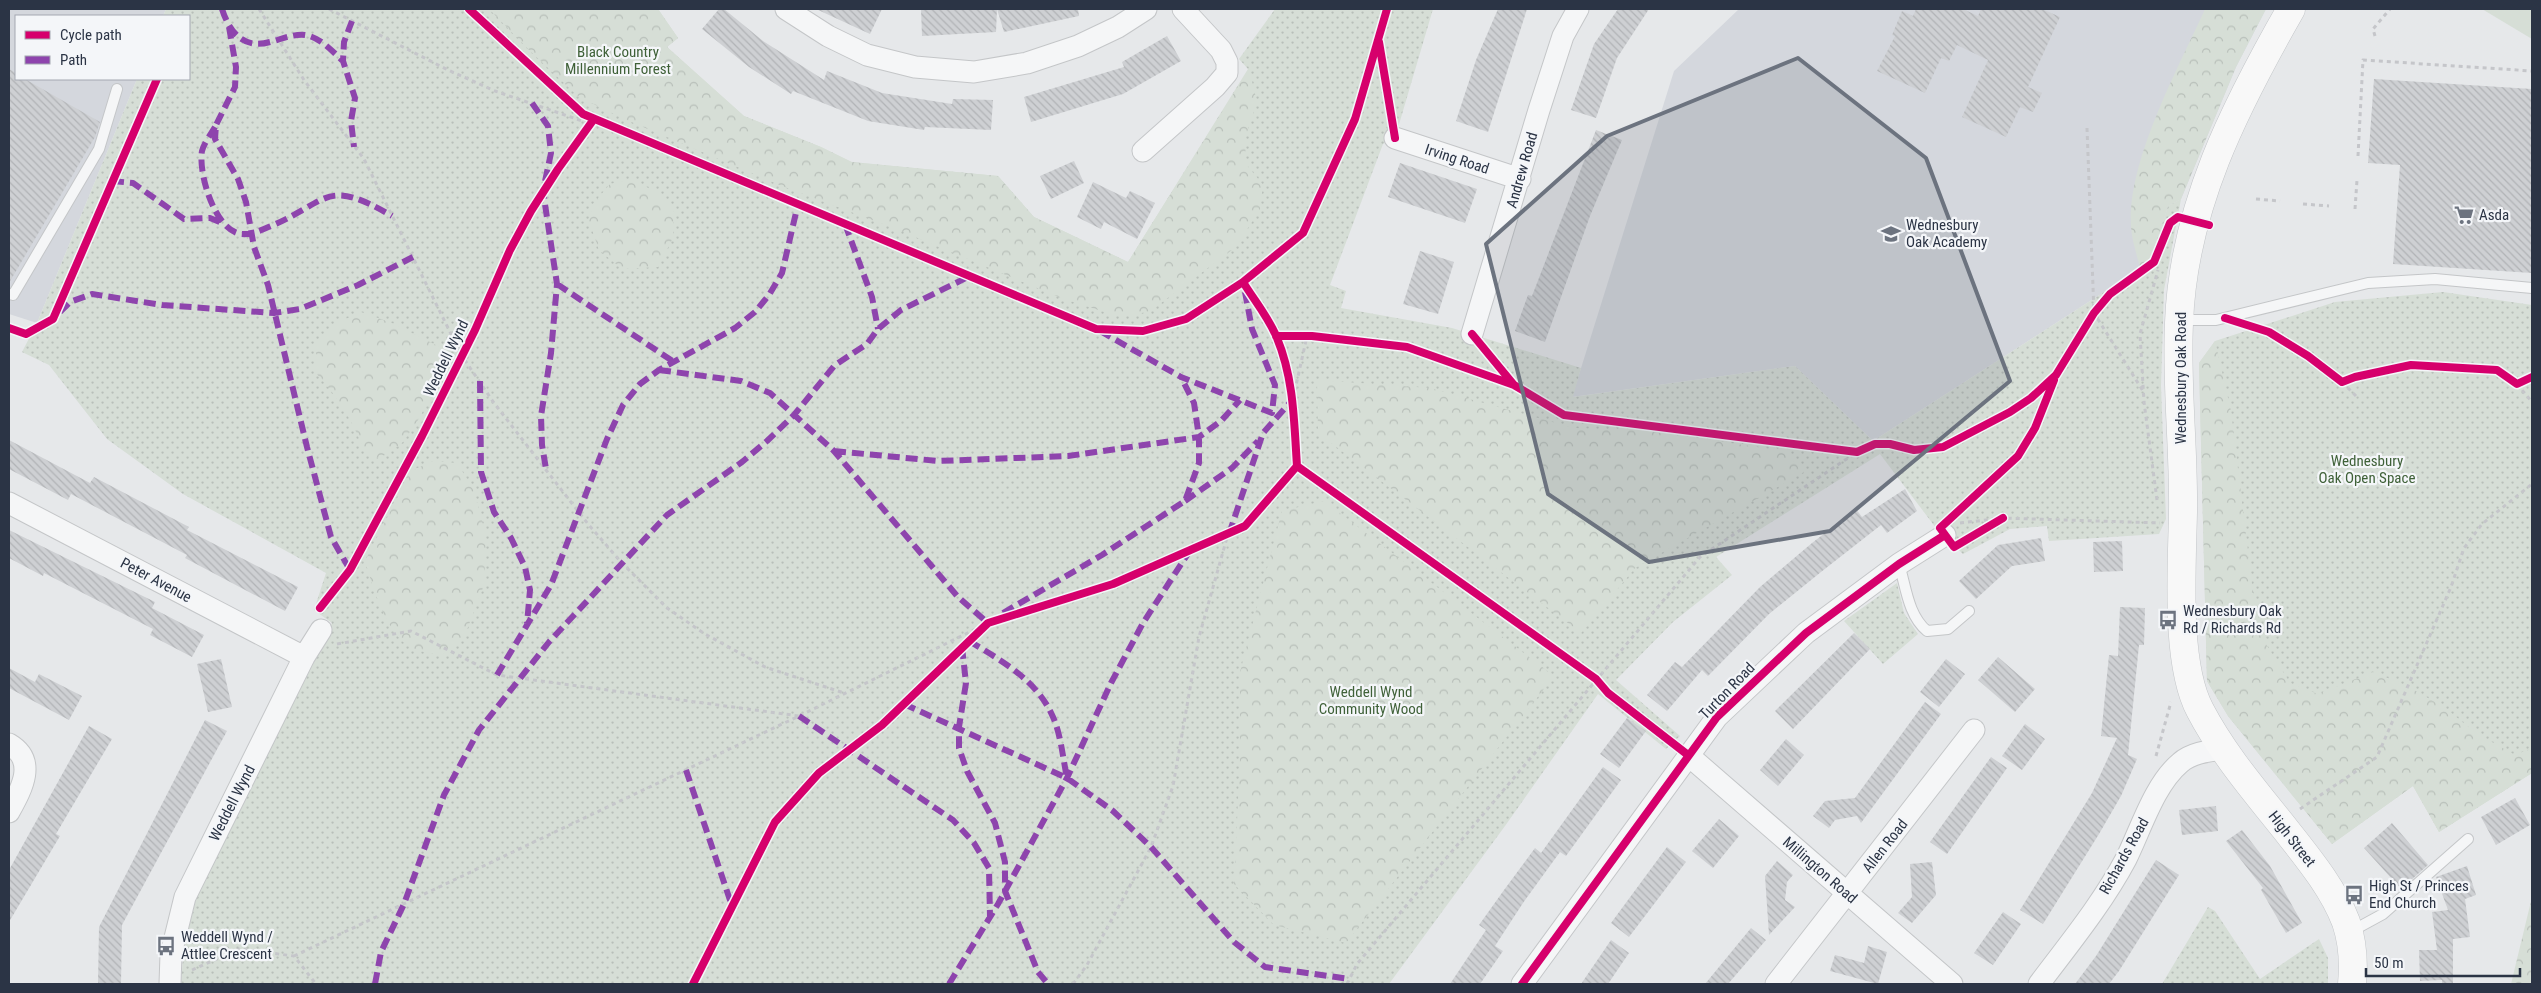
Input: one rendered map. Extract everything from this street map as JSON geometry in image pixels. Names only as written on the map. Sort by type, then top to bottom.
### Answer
[{"type":"main road","name":"Wednesbury Oak Road","points":[[2198,708],[2184,660],[2184,491],[2178,387],[2179,320],[2190,233],[2205,182],[2222,141],[2291,9]]},
{"type":"main road","name":"High Street","points":[[2198,708],[2223,749],[2311,861],[2338,904],[2349,932],[2354,962],[2352,984]]},
{"type":"street","points":[[786,9],[828,36],[867,55],[914,67],[974,72],[1027,63],[1078,46],[1118,27],[1146,9]]},
{"type":"street","points":[[1143,151],[1216,87],[1227,73],[1227,62],[1221,50],[1183,9]]},
{"type":"street","name":"Andrew Road","points":[[1472,334],[1563,36],[1578,9]]},
{"type":"street","name":"Irving Road","points":[[1395,138],[1520,179]]},
{"type":"street","name":"Peter Avenue","points":[[9,503],[304,657]]},
{"type":"street","name":"Turton Road","points":[[1522,984],[1717,717],[1806,633],[1946,530]]},
{"type":"street","name":"Weddell Wynd","points":[[170,984],[171,954],[185,897],[304,657],[321,630]]},
{"type":"street","name":"Allen Road","points":[[1776,984],[1974,730]]},
{"type":"street","points":[[9,744],[19,750],[25,766],[24,781],[9,812]]},
{"type":"street","name":"Richards Road","points":[[2039,984],[2076,935],[2125,860],[2167,777],[2180,762],[2201,752],[2223,749]]},
{"type":"street","name":"Millington Road","points":[[1688,755],[1952,984]]},
{"type":"lane","points":[[9,294],[13,295],[98,149],[117,89]]},
{"type":"lane","points":[[2179,320],[2216,320],[2368,283],[2436,279],[2532,288]]},
{"type":"lane","points":[[1899,564],[1913,612],[1918,623],[1927,631],[1948,629],[1969,611]]},
{"type":"lane","points":[[2349,932],[2383,914],[2468,839]]},
{"type":"path","points":[[259,9],[304,80],[364,159],[462,356],[494,403],[588,524],[621,562],[668,608],[705,634],[766,668],[844,693]]},
{"type":"path","points":[[329,9],[448,70],[495,91],[603,123]]},
{"type":"path","points":[[2375,36],[2373,29],[2390,9]]},
{"type":"path","points":[[2358,156],[2363,60],[2532,71]]},
{"type":"path","points":[[576,108],[593,121]]},
{"type":"path","points":[[585,131],[593,121]]},
{"type":"path","points":[[2087,128],[2093,316],[2144,392]]},
{"type":"path","points":[[2355,209],[2357,180]]},
{"type":"path","points":[[2256,199],[2280,201]]},
{"type":"path","points":[[2302,204],[2329,206]]},
{"type":"path","points":[[2093,316],[2105,300]]},
{"type":"path","points":[[1293,398],[1306,336]]},
{"type":"path","points":[[1289,376],[1294,408]]},
{"type":"path","points":[[2335,376],[2345,380],[2356,396]]},
{"type":"path","points":[[2517,381],[2532,402]]},
{"type":"path","points":[[1347,984],[1358,964],[1700,557],[1866,448]]},
{"type":"path","points":[[1848,451],[1858,452]]},
{"type":"path","points":[[2286,830],[2301,806],[2377,757],[2452,587],[2464,548],[2482,524],[2532,484]]},
{"type":"path","points":[[1986,527],[2003,518]]},
{"type":"path","points":[[1946,530],[2003,518],[2160,523]]},
{"type":"path","points":[[1073,984],[1086,965],[1151,847],[1172,786],[1199,637],[1225,536],[1237,530]]},
{"type":"path","points":[[190,970],[239,949],[294,956],[997,620]]},
{"type":"path","points":[[962,647],[988,623]]},
{"type":"path","points":[[304,657],[337,644],[411,631],[497,675],[799,716]]},
{"type":"path","points":[[1588,674],[1602,686]]},
{"type":"path","points":[[2155,762],[2172,697]]},
{"type":"path","points":[[294,956],[316,984]]},
{"type":"highlighted area","points":[[1798,58],[1926,158],[2010,381],[1830,531],[1649,562],[1548,494],[1486,244],[1607,136]]},
{"type":"shaded area","points":[[9,9],[166,9],[163,15],[15,15],[15,80],[137,80],[37,323],[9,314]]},
{"type":"shaded area","name":"Wednesbury Oak Academy","points":[[1739,9],[2266,9],[2236,67],[2181,199],[2168,206],[2149,263],[1873,441],[1795,366],[1572,397],[1674,71]]},
{"type":"green space","points":[[166,9],[658,9],[678,38],[667,47],[744,116],[821,147],[852,162],[998,176],[1034,217],[1128,262],[1248,69],[1239,59],[1275,9],[1433,9],[1395,138],[1383,144],[1330,285],[1346,291],[1341,308],[1452,328],[1581,368],[1573,397],[1795,366],[1873,441],[2149,263],[2168,206],[2181,199],[2164,290],[2161,386],[2166,519],[2159,534],[2049,541],[2047,526],[2010,529],[1963,554],[1936,528],[1880,454],[1716,557],[1732,575],[1673,622],[1616,680],[1680,736],[1666,749],[1598,694],[1505,826],[1389,984],[181,984],[185,928],[208,868],[332,623],[314,610],[326,573],[183,494],[107,439],[49,365],[22,352],[37,323],[137,80],[190,80],[190,15],[163,15]]},
{"type":"green space","name":"Black Country Millennium Forest","points":[[489,9],[658,9],[678,38],[667,47],[744,116],[821,147],[851,162],[998,176],[1034,217],[1128,262],[1249,69],[1257,102],[1245,138],[1246,164],[1263,185],[1260,209],[1236,247],[1149,312],[1117,316],[1061,298],[896,229],[782,186],[622,118],[579,97]]},
{"type":"green space","points":[[2205,9],[2266,9],[2236,67],[2181,199],[2168,206],[2149,263],[2140,268],[2131,227],[2132,201],[2137,174],[2156,116]]},
{"type":"green space","points":[[2482,9],[2532,9],[2532,39]]},
{"type":"green space","points":[[631,179],[658,193],[674,212],[673,238],[658,267],[622,269],[599,250],[589,221],[593,204],[610,184]]},
{"type":"green space","name":"Wednesbury Oak Open Space","points":[[2443,292],[2532,305],[2532,773],[2439,832],[2413,786],[2332,844],[2228,716],[2207,681],[2199,363],[2215,341],[2335,302]]},
{"type":"green space","points":[[361,312],[392,323],[442,348],[441,374],[420,417],[403,442],[379,459],[365,452],[344,410],[316,373],[316,345],[337,323]]},
{"type":"green space","points":[[2215,341],[2231,411],[2254,601],[2266,644],[2290,683],[2318,694],[2373,672],[2409,687],[2445,708],[2476,733],[2515,755],[2532,748],[2532,773],[2439,832],[2413,786],[2332,844],[2228,716],[2207,681],[2199,363]]},
{"type":"green space","points":[[1317,380],[1430,388],[1574,428],[1651,431],[1784,451],[1804,472],[1635,568],[1581,633],[1318,433]]},
{"type":"green space","points":[[433,461],[457,463],[474,490],[486,536],[484,585],[465,635],[441,656],[414,649],[399,638],[380,606],[365,561],[411,471]]},
{"type":"green space","name":"Weddell Wynd Community Wood","points":[[1324,501],[1554,676],[1346,943],[1274,925],[1234,884],[1240,759],[1240,672],[1282,511]]},
{"type":"green space","points":[[1897,583],[1904,613],[1918,634],[1883,664],[1844,621]]},
{"type":"green space","points":[[2532,897],[2532,984],[2511,984]]},
{"type":"green space","points":[[2208,907],[2215,911],[2260,979],[2319,939],[2328,958],[2328,984],[2162,984]]},
{"type":"building","points":[[719,9],[724,9],[763,41],[824,80],[827,71],[882,93],[952,104],[953,99],[993,100],[991,130],[925,127],[924,130],[868,121],[793,91],[791,94],[749,67],[702,29]]},
{"type":"building","points":[[816,9],[882,9],[870,34]]},
{"type":"building","points":[[921,9],[997,9],[996,32],[922,36]]},
{"type":"building","points":[[997,9],[1078,9],[1079,16],[1004,32]]},
{"type":"building","points":[[1498,9],[1527,9],[1488,132],[1456,121],[1476,60]]},
{"type":"building","points":[[1618,9],[1649,9],[1617,58],[1596,118],[1571,110],[1594,44]]},
{"type":"building","points":[[1916,9],[1963,9],[1978,16],[1981,9],[2042,9],[2060,17],[2028,87],[2042,93],[2033,112],[2020,107],[2006,137],[1962,117],[1988,60],[1957,45],[1949,61],[1941,58],[1925,93],[1877,71],[1895,36],[1892,35],[1902,11],[1913,16]]},
{"type":"building","points":[[1167,36],[1181,61],[1123,94],[1031,122],[1024,97],[1124,67],[1122,62]]},
{"type":"building","points":[[9,69],[15,72],[15,80],[27,80],[100,122],[95,137],[9,283]]},
{"type":"building","name":"Asda","points":[[2374,79],[2532,89],[2532,273],[2393,264],[2400,165],[2368,163]]},
{"type":"building","points":[[1596,130],[1622,140],[1590,216],[1545,342],[1515,331],[1528,295],[1532,296]]},
{"type":"building","points":[[1074,161],[1084,183],[1051,199],[1040,176]]},
{"type":"building","points":[[1400,163],[1477,189],[1465,223],[1388,197]]},
{"type":"building","points":[[1093,182],[1126,198],[1130,191],[1155,203],[1137,239],[1104,222],[1101,229],[1077,217]]},
{"type":"building","points":[[1420,251],[1454,262],[1438,314],[1403,304]]},
{"type":"building","points":[[9,440],[90,483],[94,477],[189,527],[187,530],[298,587],[285,611],[185,558],[187,555],[71,494],[68,500],[9,469]]},
{"type":"building","points":[[1905,489],[1917,511],[1887,533],[1881,525],[1821,572],[1769,614],[1708,676],[1702,670],[1667,711],[1647,695],[1675,662],[1682,667],[1760,587],[1812,543],[1856,509],[1862,517]]},
{"type":"building","points":[[9,530],[155,602],[152,608],[204,635],[192,657],[150,635],[153,629],[44,573],[43,576],[9,558]]},
{"type":"building","points":[[2041,538],[2045,561],[2012,566],[1976,599],[1959,581],[1998,545]]},
{"type":"building","points":[[2122,541],[2123,571],[2094,572],[2093,542]]},
{"type":"building","points":[[2120,607],[2145,608],[2144,645],[2139,645],[2128,755],[2137,759],[2121,796],[2043,924],[2020,910],[2092,793],[2117,738],[2101,736],[2109,655],[2118,656]]},
{"type":"building","points":[[1854,633],[1870,649],[1793,729],[1775,711]]},
{"type":"building","points":[[1998,657],[2035,689],[2015,712],[1978,680]]},
{"type":"building","points":[[221,659],[232,707],[208,712],[197,664]]},
{"type":"building","points":[[1946,659],[1965,674],[1939,707],[1920,692]]},
{"type":"building","points":[[9,668],[35,682],[39,674],[82,696],[69,720],[9,688]]},
{"type":"building","points":[[1925,702],[1941,714],[1861,823],[1857,816],[1835,820],[1829,828],[1813,816],[1825,801],[1855,798]]},
{"type":"building","points":[[1627,718],[1646,731],[1619,768],[1600,754]]},
{"type":"building","points":[[205,720],[227,731],[122,925],[121,984],[98,984],[99,927]]},
{"type":"building","points":[[2025,724],[2045,739],[2022,770],[2002,756]]},
{"type":"building","points":[[89,726],[112,739],[56,834],[60,836],[9,922],[9,870]]},
{"type":"building","points":[[1786,739],[1804,755],[1778,786],[1760,770]]},
{"type":"building","points":[[1991,757],[2007,768],[1947,854],[1930,842]]},
{"type":"building","points":[[1603,767],[1621,780],[1566,856],[1560,852],[1523,903],[1495,946],[1503,951],[1480,984],[1450,984],[1486,930],[1479,925],[1535,848],[1541,853]]},
{"type":"building","points":[[2515,798],[2530,825],[2496,845],[2481,817]]},
{"type":"building","points":[[2216,806],[2218,831],[2182,835],[2179,810]]},
{"type":"building","points":[[1719,819],[1739,836],[1713,868],[1692,851]]},
{"type":"building","points":[[2392,823],[2428,865],[2401,889],[2364,848]]},
{"type":"building","points":[[2242,830],[2270,866],[2302,923],[2286,933],[2261,890],[2263,888],[2226,841]]},
{"type":"building","points":[[1667,847],[1686,862],[1629,937],[1611,923]]},
{"type":"building","points":[[2156,860],[2179,875],[2119,971],[2109,984],[2075,984],[2096,956]]},
{"type":"building","points":[[1777,861],[1793,875],[1787,882],[1785,900],[1795,907],[1769,935],[1765,876]]},
{"type":"building","points":[[1932,862],[1936,895],[1912,923],[1898,913],[1912,897],[1910,864]]},
{"type":"building","points":[[2467,866],[2476,895],[2465,899],[2470,937],[2453,939],[2453,984],[2442,984],[2442,980],[2420,981],[2419,950],[2437,950],[2432,912],[2448,910],[2436,877]]},
{"type":"building","points":[[2003,912],[2021,924],[1993,965],[1974,953]]},
{"type":"building","points":[[1751,928],[1766,940],[1728,984],[1705,984]]},
{"type":"building","points":[[1611,940],[1629,953],[1608,984],[1581,984]]},
{"type":"building","points":[[1868,946],[1887,952],[1878,984],[1830,971],[1835,955],[1864,963]]},
{"type":"marked path","points":[[222,9],[233,31],[245,41],[260,44],[291,36],[311,36],[331,49],[343,61]]},
{"type":"marked path","points":[[352,21],[344,42],[343,61],[355,98],[351,121],[354,147]]},
{"type":"marked path","points":[[229,27],[236,67],[235,87],[216,125],[215,139],[238,179],[246,202],[254,247],[268,285],[331,537],[350,570]]},
{"type":"marked path","points":[[532,103],[548,126],[551,153],[543,191],[557,284],[551,353],[541,416],[542,445],[546,469]]},
{"type":"marked path","points":[[215,127],[202,151],[201,161],[210,200],[216,213],[232,231],[242,234],[256,232],[328,197],[340,195],[370,204],[392,216]]},
{"type":"marked path","points":[[112,181],[133,183],[184,219],[210,218],[222,223]]},
{"type":"marked path","points":[[497,675],[551,585],[607,439],[623,405],[640,384],[659,370],[735,328],[755,312],[769,295],[782,273],[798,204]]},
{"type":"marked path","points":[[845,224],[872,297],[878,329]]},
{"type":"marked path","points":[[60,312],[70,302],[92,294],[162,305],[274,313],[300,309],[358,285],[413,257]]},
{"type":"marked path","points":[[375,984],[381,952],[404,904],[444,795],[479,730],[549,642],[667,515],[742,462],[767,441],[794,415],[835,365],[867,344],[878,329],[901,310],[970,276]]},
{"type":"marked path","points":[[557,284],[674,362]]},
{"type":"marked path","points":[[1100,331],[1181,377],[1272,413],[1275,385],[1252,329],[1245,292]]},
{"type":"marked path","points":[[659,370],[741,381],[770,393],[834,451],[958,597],[988,623],[991,621]]},
{"type":"marked path","points":[[1003,613],[1102,555],[1185,501],[1199,463],[1199,437],[1194,403],[1181,377]]},
{"type":"marked path","points":[[480,381],[481,472],[494,512],[511,538],[525,567],[530,590],[527,624]]},
{"type":"marked path","points":[[1229,534],[1263,433],[1293,399]]},
{"type":"marked path","points":[[834,451],[938,461],[1068,456],[1199,437],[1221,421],[1240,400]]},
{"type":"marked path","points":[[1185,501],[1232,468],[1258,441]]},
{"type":"marked path","points":[[949,984],[998,904],[1067,778],[1111,683],[1143,623],[1189,552]]},
{"type":"marked path","points":[[969,641],[1006,664],[1038,692],[1053,717],[1058,731],[1067,778]]},
{"type":"marked path","points":[[962,647],[966,683],[959,727],[959,748],[967,771],[995,823],[1005,862],[1005,891],[1038,972],[1048,984]]},
{"type":"marked path","points":[[904,704],[1067,778],[1113,811],[1151,847],[1234,942],[1265,967],[1350,979]]},
{"type":"marked path","points":[[799,716],[953,820],[974,843],[989,868],[990,917]]},
{"type":"marked path","points":[[686,770],[732,906]]},
{"type":"cycle path","points":[[469,9],[583,114],[1096,329],[1143,331],[1186,319],[1243,282],[1274,331],[1287,369],[1294,417],[1297,466],[1245,526],[1113,584],[988,623],[882,725],[819,773],[775,822],[693,984]]},
{"type":"cycle path","points":[[1243,282],[1303,233],[1355,119],[1387,9]]},
{"type":"cycle path","points":[[1379,42],[1395,138]]},
{"type":"cycle path","points":[[9,328],[26,334],[53,319],[157,80]]},
{"type":"cycle path","points":[[320,608],[350,570],[422,436],[475,330],[510,250],[531,211],[594,119]]},
{"type":"cycle path","points":[[1276,336],[1312,336],[1407,347],[1514,385],[1564,415],[1857,452],[1875,444],[1890,444],[1914,450],[1943,447],[2010,412],[2031,398],[2056,375],[2094,313],[2110,294],[2154,262],[2170,223],[2178,217],[2209,225]]},
{"type":"cycle path","points":[[2225,318],[2269,332],[2308,356],[2342,382],[2355,377],[2411,365],[2497,370],[2517,384],[2532,377]]},
{"type":"cycle path","points":[[1472,334],[1514,385]]},
{"type":"cycle path","points":[[2003,518],[1954,547],[1940,528],[2018,456],[2035,428],[2054,380]]},
{"type":"cycle path","points":[[1297,466],[1596,679],[1608,693],[1688,755]]},
{"type":"cycle path","points":[[1522,984],[1717,717],[1806,633],[1899,564],[1945,535]]},
{"type":"place","name":"Asda","points":[[2464,215]]},
{"type":"place","name":"Wednesbury Oak Academy","points":[[1891,234]]},
{"type":"place","name":"Wednesbury Oak Rd / Richards Rd","points":[[2168,620]]},
{"type":"place","name":"High St / Princes End Church","points":[[2354,895]]},
{"type":"place","name":"Weddell Wynd / Attlee Crescent","points":[[166,946]]}]
